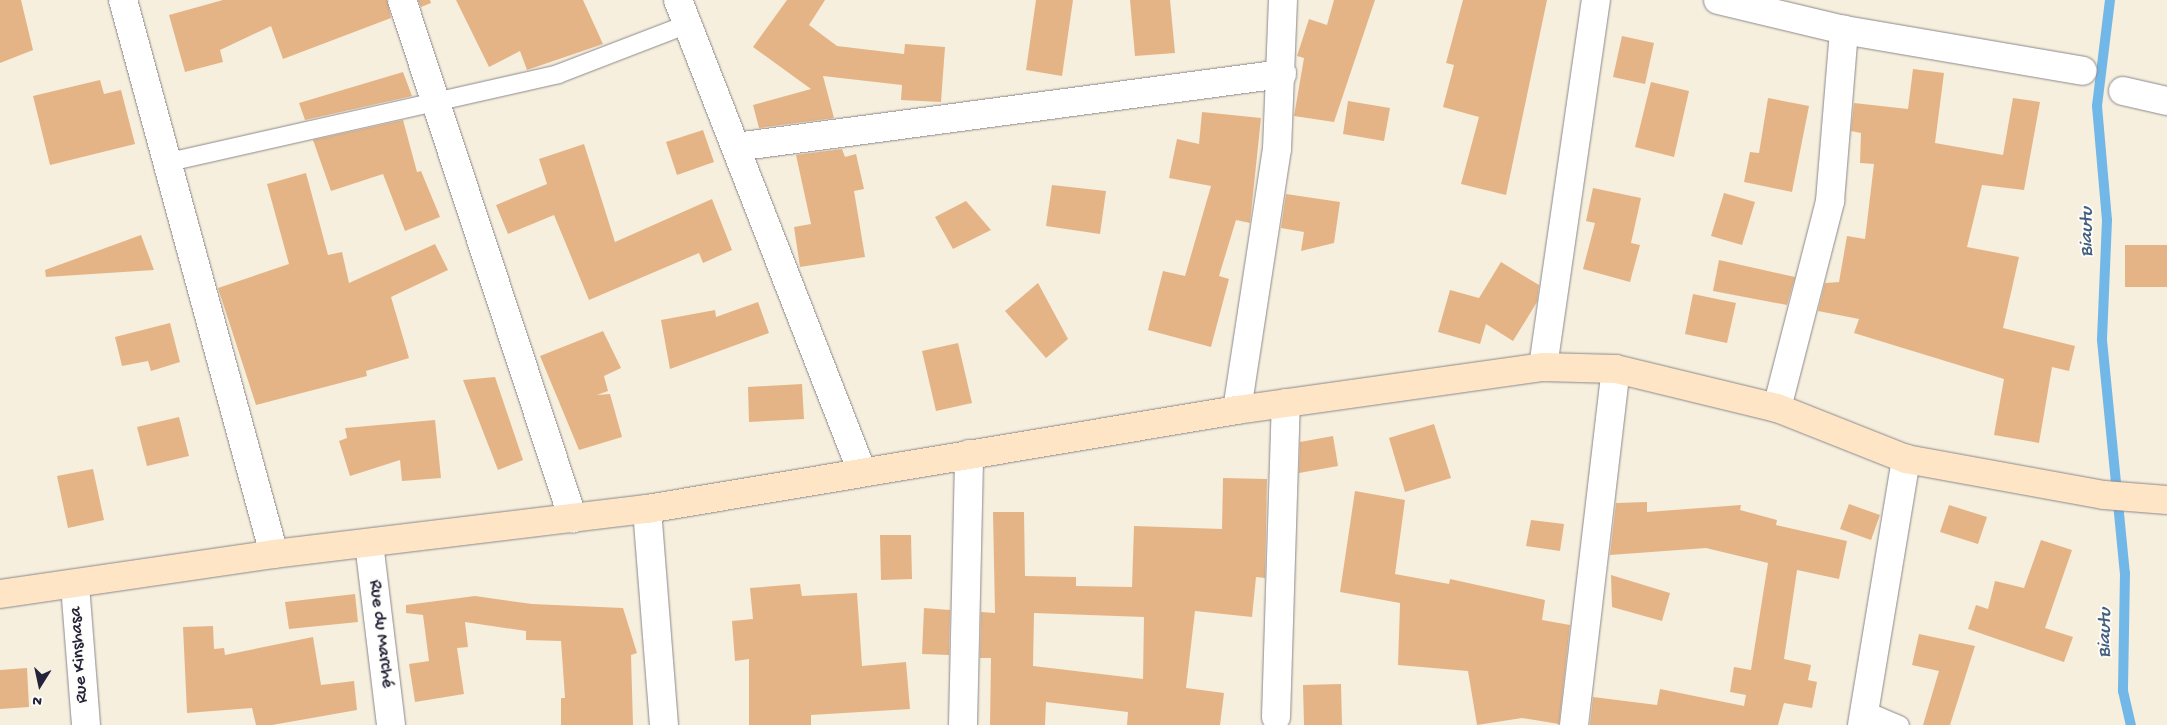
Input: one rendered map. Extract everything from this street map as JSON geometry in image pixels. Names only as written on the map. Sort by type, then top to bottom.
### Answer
[{"type":"street","points":[[123,0],[169,162],[274,554]]},
{"type":"street","points":[[402,0],[438,100],[573,519]]},
{"type":"street","points":[[1237,410],[1277,149],[1282,74],[1283,0]]},
{"type":"street","points":[[1542,367],[1596,0]]},
{"type":"street","points":[[1718,0],[1844,30],[2082,71]]},
{"type":"street","points":[[683,12],[862,472]]},
{"type":"street","points":[[1777,408],[1830,201],[1844,30]]},
{"type":"street","points":[[736,147],[1282,74]]},
{"type":"street","points":[[2123,91],[2167,101]]},
{"type":"street","points":[[0,594],[75,585],[274,554],[646,509],[1237,410],[1542,367],[1616,369],[1777,408],[1906,459],[2104,495],[2158,501]]},
{"type":"street","points":[[1574,725],[1616,369]]},
{"type":"street","points":[[1276,717],[1286,403]]},
{"type":"street","points":[[963,725],[969,454]]},
{"type":"street","points":[[1863,718],[1906,459]]},
{"type":"street","points":[[646,509],[664,725]]},
{"type":"street","name":"Rue du Marché","points":[[369,543],[391,725]]},
{"type":"street","name":"Rue Kinshasa","points":[[75,585],[86,725]]},
{"type":"lane","points":[[169,162],[558,74],[683,12]]},
{"type":"lane","points":[[1863,718],[1900,725]]},
{"type":"building","points":[[0,0],[21,0],[33,50],[0,63]]},
{"type":"building","points":[[223,0],[387,0],[391,18],[283,59],[271,26],[220,50],[223,62],[185,72],[169,15]]},
{"type":"building","points":[[418,0],[430,0],[431,3],[421,7]]},
{"type":"building","points":[[456,0],[583,0],[603,44],[527,70],[520,51],[489,67]]},
{"type":"building","points":[[787,0],[825,0],[809,25],[837,46],[904,54],[905,44],[945,47],[941,102],[901,100],[902,85],[823,76],[834,118],[759,128],[753,105],[811,89],[753,47]]},
{"type":"building","points":[[1036,0],[1073,0],[1062,76],[1026,70]]},
{"type":"building","points":[[1130,0],[1170,0],[1175,53],[1135,56]]},
{"type":"building","points":[[1334,0],[1375,0],[1334,122],[1294,116],[1304,58],[1297,56],[1309,19],[1327,25]]},
{"type":"building","points":[[1463,0],[1547,0],[1506,195],[1461,184],[1479,117],[1443,107],[1454,65],[1446,63]]},
{"type":"building","points":[[1622,36],[1654,43],[1645,84],[1613,77]]},
{"type":"building","points":[[1913,69],[1944,73],[1935,143],[2003,155],[2013,98],[2040,102],[2024,190],[1982,185],[1967,247],[2019,257],[2003,328],[2075,346],[2069,371],[2052,367],[2039,443],[1994,435],[2004,379],[1854,333],[1859,319],[1818,311],[1825,283],[1839,282],[1847,236],[1865,239],[1874,164],[1860,163],[1861,133],[1851,131],[1854,103],[1908,109]]},
{"type":"building","points":[[403,72],[412,96],[305,120],[299,103]]},
{"type":"building","points":[[100,80],[104,94],[121,90],[135,144],[50,165],[33,96]]},
{"type":"building","points":[[1651,82],[1689,91],[1674,157],[1635,147]]},
{"type":"building","points":[[1768,98],[1809,106],[1792,192],[1744,182],[1750,152],[1759,153]]},
{"type":"building","points":[[1348,101],[1390,108],[1384,141],[1343,134]]},
{"type":"building","points":[[1202,112],[1261,118],[1250,223],[1236,220],[1219,276],[1229,279],[1211,347],[1148,330],[1163,271],[1185,276],[1211,186],[1169,178],[1177,139],[1199,144]]},
{"type":"building","points":[[403,120],[417,172],[421,171],[440,217],[405,231],[383,174],[331,191],[313,140]]},
{"type":"building","points":[[703,130],[714,162],[677,175],[666,142]]},
{"type":"building","points":[[584,144],[615,242],[712,199],[732,250],[703,263],[699,253],[589,300],[554,215],[508,234],[496,205],[547,184],[539,159]]},
{"type":"building","points":[[842,149],[845,157],[856,154],[864,189],[854,191],[865,257],[800,267],[794,227],[811,224],[796,155]]},
{"type":"building","points":[[306,173],[328,255],[342,252],[349,283],[435,244],[448,270],[391,297],[409,358],[366,371],[367,376],[256,405],[218,288],[289,264],[267,184]]},
{"type":"building","points":[[1052,185],[1106,191],[1100,234],[1046,226]]},
{"type":"building","points":[[1593,188],[1641,198],[1631,243],[1640,245],[1630,282],[1583,269],[1595,223],[1586,221]]},
{"type":"building","points":[[1724,193],[1755,202],[1742,245],[1711,236]]},
{"type":"building","points":[[1286,194],[1340,202],[1334,243],[1301,251],[1304,232],[1281,228]]},
{"type":"building","points":[[966,201],[991,230],[953,249],[935,217]]},
{"type":"building","points":[[141,235],[154,270],[46,277],[45,270]]},
{"type":"building","points":[[2125,245],[2167,245],[2167,287],[2125,287]]},
{"type":"building","points":[[1719,260],[1795,277],[1787,305],[1713,291]]},
{"type":"building","points":[[1501,262],[1539,285],[1537,302],[1513,341],[1486,324],[1480,344],[1438,332],[1450,290],[1479,298]]},
{"type":"building","points":[[1038,283],[1068,339],[1046,358],[1005,311]]},
{"type":"building","points":[[1693,294],[1736,303],[1727,343],[1685,334]]},
{"type":"building","points":[[758,302],[769,333],[670,369],[661,320],[715,310],[716,317]]},
{"type":"building","points":[[170,323],[180,362],[151,371],[148,361],[122,366],[115,337]]},
{"type":"building","points":[[603,331],[621,368],[604,376],[608,391],[597,395],[610,394],[622,437],[579,450],[540,356]]},
{"type":"building","points":[[958,343],[972,403],[936,411],[922,351]]},
{"type":"building","points":[[495,377],[523,460],[498,470],[463,380]]},
{"type":"building","points":[[802,384],[804,419],[749,422],[748,387]]},
{"type":"building","points":[[179,417],[189,456],[147,466],[137,427]]},
{"type":"building","points":[[435,420],[441,478],[402,481],[400,460],[350,476],[339,441],[347,438],[345,428]]},
{"type":"building","points":[[1434,424],[1451,478],[1405,492],[1389,438]]},
{"type":"building","points":[[1333,436],[1338,466],[1299,473],[1300,442]]},
{"type":"building","points":[[93,469],[104,520],[68,528],[57,476]]},
{"type":"building","points":[[1223,478],[1267,479],[1265,578],[1256,577],[1252,617],[1195,611],[1186,688],[1224,693],[1220,725],[1127,725],[1128,712],[1046,702],[1045,725],[990,725],[991,658],[980,658],[981,612],[995,613],[993,512],[1024,512],[1025,576],[1076,577],[1076,586],[1132,587],[1134,526],[1222,529]],"holes":[[[1034,613],[1144,617],[1143,679],[1033,666]]]},
{"type":"building","points":[[1355,491],[1405,500],[1395,574],[1449,584],[1450,579],[1545,600],[1542,620],[1570,625],[1559,724],[1522,718],[1477,725],[1468,671],[1398,665],[1400,603],[1340,592]]},
{"type":"building","points":[[1647,502],[1647,512],[1741,505],[1740,510],[1777,520],[1776,525],[1847,541],[1839,579],[1797,570],[1784,659],[1811,665],[1808,680],[1817,682],[1812,708],[1784,703],[1778,725],[1590,725],[1593,697],[1657,705],[1660,689],[1744,706],[1746,695],[1730,692],[1734,667],[1751,670],[1768,563],[1706,548],[1610,555],[1616,503]]},
{"type":"building","points":[[1849,504],[1880,515],[1871,540],[1840,529]]},
{"type":"building","points":[[1949,505],[1987,517],[1978,544],[1940,532]]},
{"type":"building","points":[[1531,520],[1564,524],[1560,551],[1526,546]]},
{"type":"building","points":[[880,535],[911,535],[912,579],[881,580]]},
{"type":"building","points":[[2041,540],[2072,550],[2045,628],[2073,637],[2064,662],[1968,629],[1976,605],[1988,609],[1995,581],[2024,588]]},
{"type":"building","points":[[1611,575],[1670,593],[1662,621],[1612,607]]},
{"type":"building","points":[[800,584],[802,596],[857,593],[862,666],[906,662],[910,709],[811,715],[811,725],[749,725],[749,659],[735,661],[732,621],[753,619],[750,588]]},
{"type":"building","points":[[355,594],[358,622],[289,629],[285,602]]},
{"type":"building","points":[[475,596],[532,604],[623,608],[637,653],[631,655],[633,725],[561,725],[561,698],[565,698],[561,641],[526,640],[526,631],[465,622],[468,647],[457,648],[464,694],[415,702],[409,664],[429,661],[423,615],[406,613],[406,605]]},
{"type":"building","points":[[924,608],[950,610],[949,655],[922,654]]},
{"type":"building","points":[[213,626],[214,649],[224,648],[225,655],[313,637],[321,685],[354,681],[357,710],[272,725],[256,725],[252,708],[187,713],[183,627]]},
{"type":"building","points":[[1919,634],[1975,646],[1950,725],[1923,725],[1939,671],[1912,665]]},
{"type":"building","points":[[27,668],[29,707],[0,709],[0,670]]},
{"type":"building","points":[[1341,684],[1342,725],[1304,725],[1303,685]]},
{"type":"waterway","name":"Biautu","points":[[2110,0],[2097,106],[2107,220],[2102,340],[2125,573],[2123,691],[2131,725]]}]
